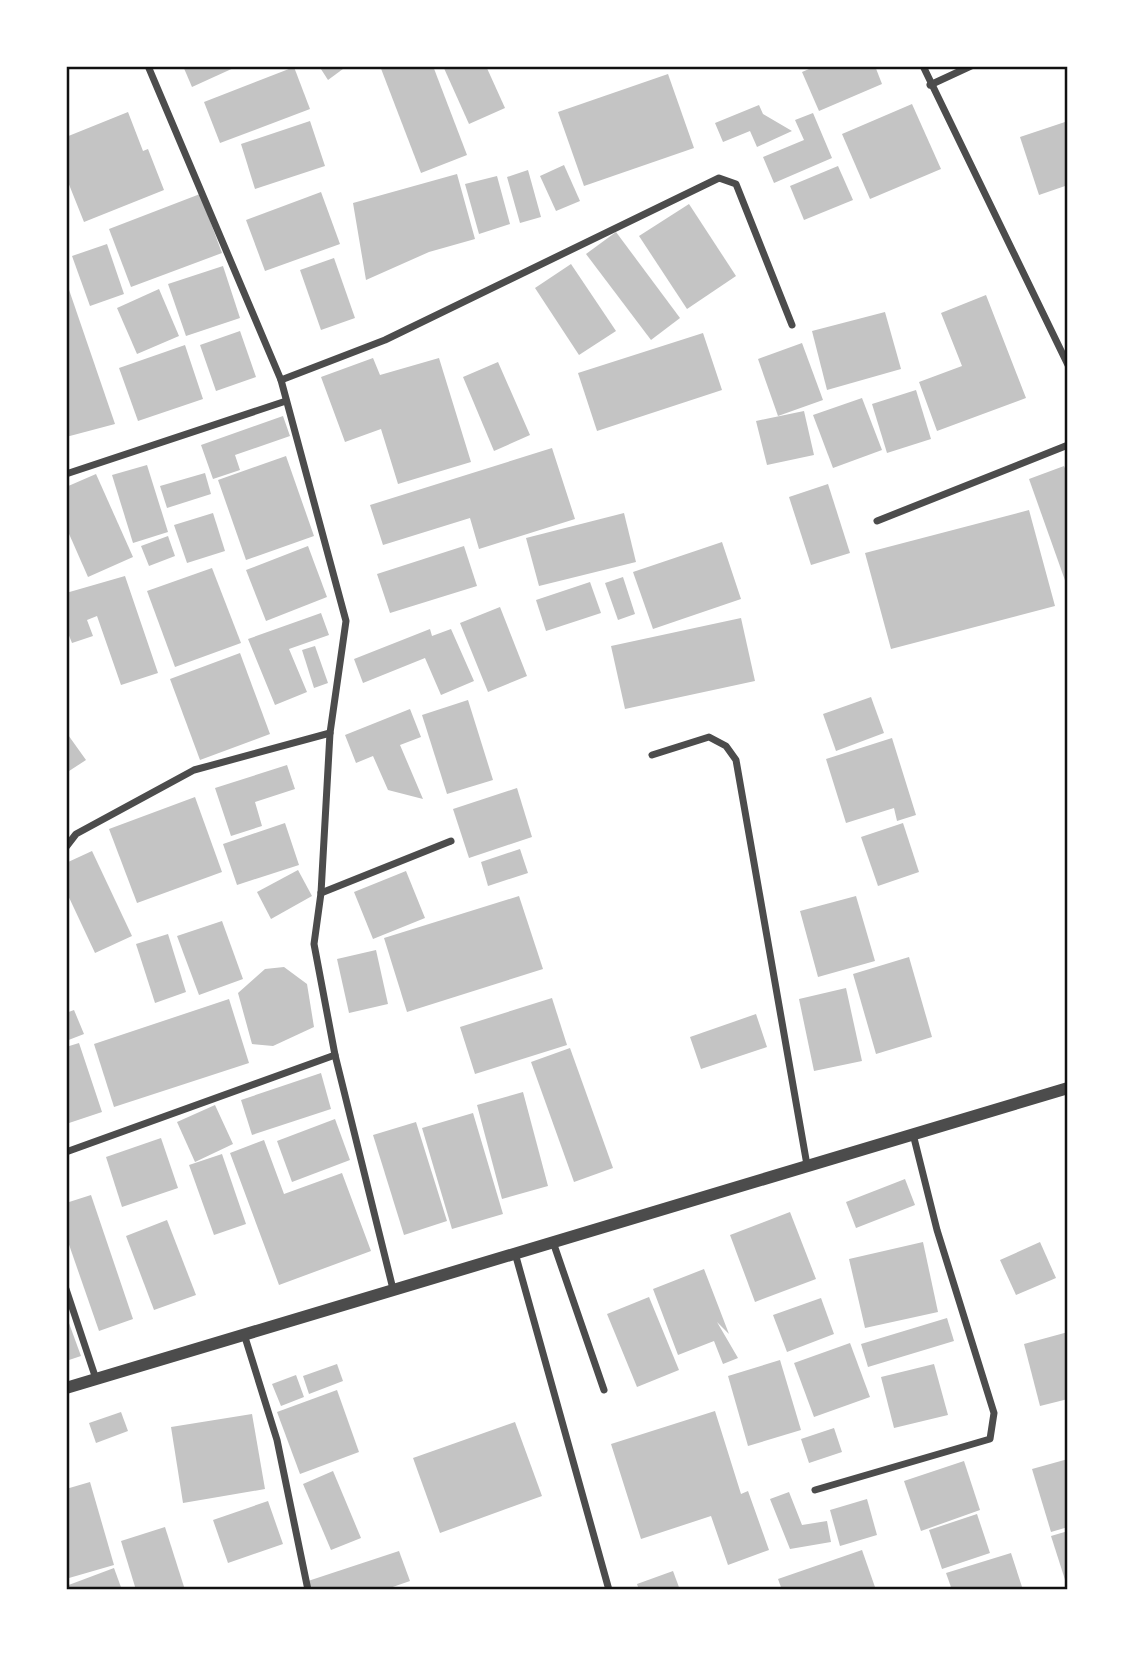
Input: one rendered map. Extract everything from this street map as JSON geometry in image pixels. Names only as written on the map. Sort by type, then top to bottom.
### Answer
[{"type":"street","points":[[148,66],[281,380],[346,621],[330,733],[321,893],[314,944],[335,1055],[393,1289]]},
{"type":"street","points":[[922,66],[1068,365]]},
{"type":"street","points":[[930,85],[971,66]]},
{"type":"street","points":[[281,380],[385,340],[719,178],[736,184],[792,325]]},
{"type":"street","points":[[66,474],[286,401]]},
{"type":"street","points":[[877,521],[1068,445]]},
{"type":"street","points":[[66,847],[76,834],[194,770],[330,733]]},
{"type":"street","points":[[652,755],[709,737],[726,746],[736,760],[807,1165]]},
{"type":"street","points":[[321,893],[451,841]]},
{"type":"street","points":[[66,1152],[335,1055]]},
{"type":"street","points":[[66,1388],[1068,1088]]},
{"type":"street","points":[[815,1490],[990,1439],[994,1413],[937,1230],[912,1134]]},
{"type":"street","points":[[553,1242],[604,1390]]},
{"type":"street","points":[[515,1253],[609,1590]]},
{"type":"street","points":[[66,1289],[96,1379]]},
{"type":"street","points":[[244,1334],[277,1440],[309,1590]]},
{"type":"building","points":[[183,66],[238,66],[192,87]]},
{"type":"building","points":[[319,66],[347,66],[328,80]]},
{"type":"building","points":[[380,66],[433,66],[467,155],[421,173]]},
{"type":"building","points":[[443,66],[486,66],[505,108],[469,124]]},
{"type":"building","points":[[816,66],[875,66],[882,84],[819,111],[802,72]]},
{"type":"building","points":[[294,67],[310,109],[220,143],[204,102]]},
{"type":"building","points":[[668,74],[694,148],[584,186],[558,112]]},
{"type":"building","points":[[912,104],[941,169],[870,199],[842,134]]},
{"type":"building","points":[[759,105],[763,114],[792,131],[757,147],[750,131],[723,142],[715,123]]},
{"type":"building","points":[[128,112],[143,151],[148,149],[164,190],[84,222],[66,177],[66,137]]},
{"type":"building","points":[[813,113],[832,158],[774,183],[763,157],[804,140],[795,120]]},
{"type":"building","points":[[310,121],[325,166],[255,189],[241,144]]},
{"type":"building","points":[[1068,121],[1068,185],[1039,195],[1020,137]]},
{"type":"building","points":[[564,165],[580,201],[556,211],[540,176]]},
{"type":"building","points":[[838,166],[853,200],[804,220],[790,186]]},
{"type":"building","points":[[528,170],[541,217],[520,223],[507,177]]},
{"type":"building","points":[[457,174],[475,239],[429,252],[366,280],[353,203]]},
{"type":"building","points":[[497,176],[510,224],[479,234],[465,184]]},
{"type":"building","points":[[321,192],[340,244],[265,271],[246,220]]},
{"type":"building","points":[[200,194],[222,253],[131,287],[109,229]]},
{"type":"building","points":[[689,204],[736,276],[687,309],[639,236]]},
{"type":"building","points":[[616,232],[680,318],[651,340],[586,254]]},
{"type":"building","points":[[107,244],[124,294],[90,306],[72,256]]},
{"type":"building","points":[[334,258],[355,318],[321,330],[300,270]]},
{"type":"building","points":[[571,264],[616,331],[579,355],[535,288]]},
{"type":"building","points":[[223,266],[240,318],[186,336],[168,284]]},
{"type":"building","points":[[66,281],[115,424],[66,437]]},
{"type":"building","points":[[159,289],[179,336],[137,354],[117,308]]},
{"type":"building","points":[[986,295],[1026,398],[937,431],[919,382],[962,366],[941,313]]},
{"type":"building","points":[[885,312],[901,369],[827,390],[812,331]]},
{"type":"building","points":[[240,331],[256,377],[216,391],[200,345]]},
{"type":"building","points":[[703,333],[722,390],[597,431],[578,373]]},
{"type":"building","points":[[802,343],[823,400],[778,416],[758,359]]},
{"type":"building","points":[[185,345],[203,399],[138,421],[119,368]]},
{"type":"building","points":[[373,358],[380,375],[439,358],[471,462],[398,484],[381,429],[345,442],[321,377]]},
{"type":"building","points":[[498,362],[530,435],[494,451],[463,377]]},
{"type":"building","points":[[916,390],[931,439],[887,453],[872,404]]},
{"type":"building","points":[[862,398],[882,450],[833,468],[813,415]]},
{"type":"building","points":[[804,411],[814,455],[767,465],[756,421]]},
{"type":"building","points":[[283,416],[290,436],[235,455],[240,470],[213,479],[201,445]]},
{"type":"building","points":[[552,448],[575,519],[479,549],[470,518],[383,545],[370,505]]},
{"type":"building","points":[[286,456],[314,536],[246,560],[218,480]]},
{"type":"building","points":[[147,465],[168,532],[133,543],[112,475]]},
{"type":"building","points":[[1064,466],[1068,475],[1067,586],[1029,479]]},
{"type":"building","points":[[205,473],[211,494],[167,508],[160,486]]},
{"type":"building","points":[[96,474],[133,557],[88,577],[66,527],[66,487]]},
{"type":"building","points":[[828,484],[850,553],[811,565],[789,497]]},
{"type":"building","points":[[1029,510],[1055,606],[891,649],[865,553]]},
{"type":"building","points":[[213,513],[225,551],[187,563],[174,525]]},
{"type":"building","points":[[624,513],[636,562],[539,586],[526,538]]},
{"type":"building","points":[[168,536],[175,556],[149,566],[141,546]]},
{"type":"building","points":[[722,542],[741,599],[653,629],[633,572]]},
{"type":"building","points":[[308,546],[327,597],[266,621],[246,570]]},
{"type":"building","points":[[464,546],[477,586],[390,613],[377,574]]},
{"type":"building","points":[[212,568],[241,643],[175,667],[147,591]]},
{"type":"building","points":[[125,576],[158,673],[121,685],[97,616],[87,620],[93,636],[72,643],[66,628],[66,593]]},
{"type":"building","points":[[623,577],[635,614],[618,620],[605,583]]},
{"type":"building","points":[[590,582],[601,613],[546,631],[536,600]]},
{"type":"building","points":[[500,607],[527,676],[488,692],[460,623]]},
{"type":"building","points":[[321,613],[329,635],[289,649],[307,692],[275,705],[248,639]]},
{"type":"building","points":[[741,618],[755,681],[625,709],[611,646]]},
{"type":"building","points":[[430,629],[432,636],[451,629],[474,681],[441,695],[425,658],[363,683],[354,659]]},
{"type":"building","points":[[315,646],[328,683],[314,688],[302,650]]},
{"type":"building","points":[[240,653],[270,734],[200,760],[170,679]]},
{"type":"building","points":[[871,697],[884,733],[836,751],[823,714]]},
{"type":"building","points":[[468,700],[493,780],[447,794],[422,715]]},
{"type":"building","points":[[410,709],[421,737],[400,745],[423,799],[388,790],[373,756],[356,763],[345,735]]},
{"type":"building","points":[[66,732],[86,760],[66,773]]},
{"type":"building","points":[[892,738],[916,815],[897,821],[894,808],[846,823],[826,759]]},
{"type":"building","points":[[287,765],[295,789],[255,802],[262,826],[231,836],[215,788]]},
{"type":"building","points":[[517,788],[532,837],[469,858],[453,809]]},
{"type":"building","points":[[195,797],[222,872],[137,903],[109,829]]},
{"type":"building","points":[[285,823],[299,865],[237,885],[223,844]]},
{"type":"building","points":[[903,823],[919,872],[878,886],[861,837]]},
{"type":"building","points":[[520,849],[528,873],[488,886],[481,862]]},
{"type":"building","points":[[92,851],[132,936],[95,953],[66,891],[66,863]]},
{"type":"building","points":[[298,870],[312,896],[271,919],[257,892]]},
{"type":"building","points":[[406,871],[425,918],[373,939],[354,892]]},
{"type":"building","points":[[519,896],[543,969],[407,1012],[384,938]]},
{"type":"building","points":[[856,896],[875,961],[818,977],[800,911]]},
{"type":"building","points":[[222,921],[243,979],[199,995],[177,936]]},
{"type":"building","points":[[168,934],[186,992],[155,1003],[136,944]]},
{"type":"building","points":[[376,950],[388,1004],[349,1013],[337,959]]},
{"type":"building","points":[[909,957],[932,1037],[876,1054],[853,974]]},
{"type":"building","points":[[284,967],[307,984],[314,1027],[273,1046],[252,1044],[238,993],[265,969]]},
{"type":"building","points":[[846,988],[862,1061],[814,1071],[799,999]]},
{"type":"building","points":[[552,998],[567,1045],[475,1074],[460,1027]]},
{"type":"building","points":[[229,999],[249,1063],[114,1107],[94,1044]]},
{"type":"building","points":[[74,1010],[84,1034],[66,1041],[66,1013]]},
{"type":"building","points":[[756,1014],[767,1047],[701,1069],[690,1037]]},
{"type":"building","points":[[79,1043],[102,1112],[66,1124],[66,1047]]},
{"type":"building","points":[[570,1048],[613,1168],[574,1182],[531,1062]]},
{"type":"building","points":[[321,1073],[331,1109],[252,1135],[241,1100]]},
{"type":"building","points":[[523,1092],[548,1186],[502,1199],[477,1105]]},
{"type":"building","points":[[215,1105],[233,1144],[195,1162],[177,1122]]},
{"type":"building","points":[[473,1113],[503,1214],[452,1229],[422,1128]]},
{"type":"building","points":[[335,1119],[350,1160],[292,1182],[277,1141]]},
{"type":"building","points":[[416,1122],[447,1221],[404,1235],[373,1135]]},
{"type":"building","points":[[161,1138],[178,1188],[122,1207],[106,1157]]},
{"type":"building","points":[[264,1140],[284,1194],[342,1173],[371,1251],[279,1285],[230,1153]]},
{"type":"building","points":[[222,1154],[246,1224],[214,1235],[189,1165]]},
{"type":"building","points":[[905,1179],[915,1205],[856,1228],[846,1202]]},
{"type":"building","points":[[91,1195],[133,1319],[99,1331],[66,1236],[66,1203]]},
{"type":"building","points":[[790,1212],[816,1279],[755,1302],[730,1235]]},
{"type":"building","points":[[167,1220],[196,1295],[154,1310],[126,1236]]},
{"type":"building","points":[[923,1242],[938,1312],[865,1328],[849,1259]]},
{"type":"building","points":[[1040,1242],[1056,1278],[1016,1295],[1000,1260]]},
{"type":"building","points":[[704,1269],[729,1334],[717,1322],[738,1358],[723,1364],[714,1341],[678,1355],[653,1289]]},
{"type":"building","points":[[649,1297],[679,1370],[637,1387],[607,1314]]},
{"type":"building","points":[[821,1298],[834,1334],[787,1352],[773,1315]]},
{"type":"building","points":[[66,1315],[81,1356],[66,1361]]},
{"type":"building","points":[[947,1318],[954,1341],[868,1367],[861,1344]]},
{"type":"building","points":[[1068,1332],[1068,1399],[1040,1406],[1024,1344]]},
{"type":"building","points":[[850,1343],[870,1397],[814,1417],[794,1363]]},
{"type":"building","points":[[780,1360],[801,1430],[748,1446],[728,1376]]},
{"type":"building","points":[[337,1364],[343,1381],[309,1394],[303,1376]]},
{"type":"building","points":[[934,1364],[948,1415],[894,1428],[881,1377]]},
{"type":"building","points":[[296,1375],[304,1397],[281,1406],[272,1384]]},
{"type":"building","points":[[337,1390],[359,1452],[300,1474],[277,1412]]},
{"type":"building","points":[[715,1411],[741,1494],[748,1491],[769,1550],[728,1565],[711,1516],[641,1539],[611,1444]]},
{"type":"building","points":[[121,1412],[128,1431],[96,1443],[89,1423]]},
{"type":"building","points":[[252,1414],[265,1489],[183,1503],[171,1427]]},
{"type":"building","points":[[515,1422],[542,1496],[440,1533],[413,1458]]},
{"type":"building","points":[[834,1428],[842,1452],[809,1463],[801,1439]]},
{"type":"building","points":[[1068,1459],[1068,1527],[1051,1532],[1032,1469]]},
{"type":"building","points":[[964,1461],[980,1510],[921,1531],[904,1481]]},
{"type":"building","points":[[333,1471],[361,1538],[331,1550],[303,1484]]},
{"type":"building","points":[[90,1482],[114,1565],[69,1578],[66,1489]]},
{"type":"building","points":[[789,1492],[802,1525],[827,1521],[831,1542],[790,1549],[770,1499]]},
{"type":"building","points":[[867,1499],[877,1535],[840,1546],[830,1510]]},
{"type":"building","points":[[268,1501],[283,1544],[228,1563],[213,1520]]},
{"type":"building","points":[[977,1514],[990,1553],[942,1569],[929,1530]]},
{"type":"building","points":[[165,1527],[185,1590],[136,1590],[121,1541]]},
{"type":"building","points":[[1068,1531],[1068,1586],[1067,1586],[1051,1536]]},
{"type":"building","points":[[862,1550],[876,1590],[782,1590],[778,1579]]},
{"type":"building","points":[[399,1551],[410,1581],[384,1590],[311,1590],[308,1581]]},
{"type":"building","points":[[1011,1553],[1023,1590],[952,1590],[946,1573]]},
{"type":"building","points":[[114,1568],[122,1590],[66,1590],[66,1586]]},
{"type":"building","points":[[673,1571],[680,1590],[639,1590],[637,1584]]}]
